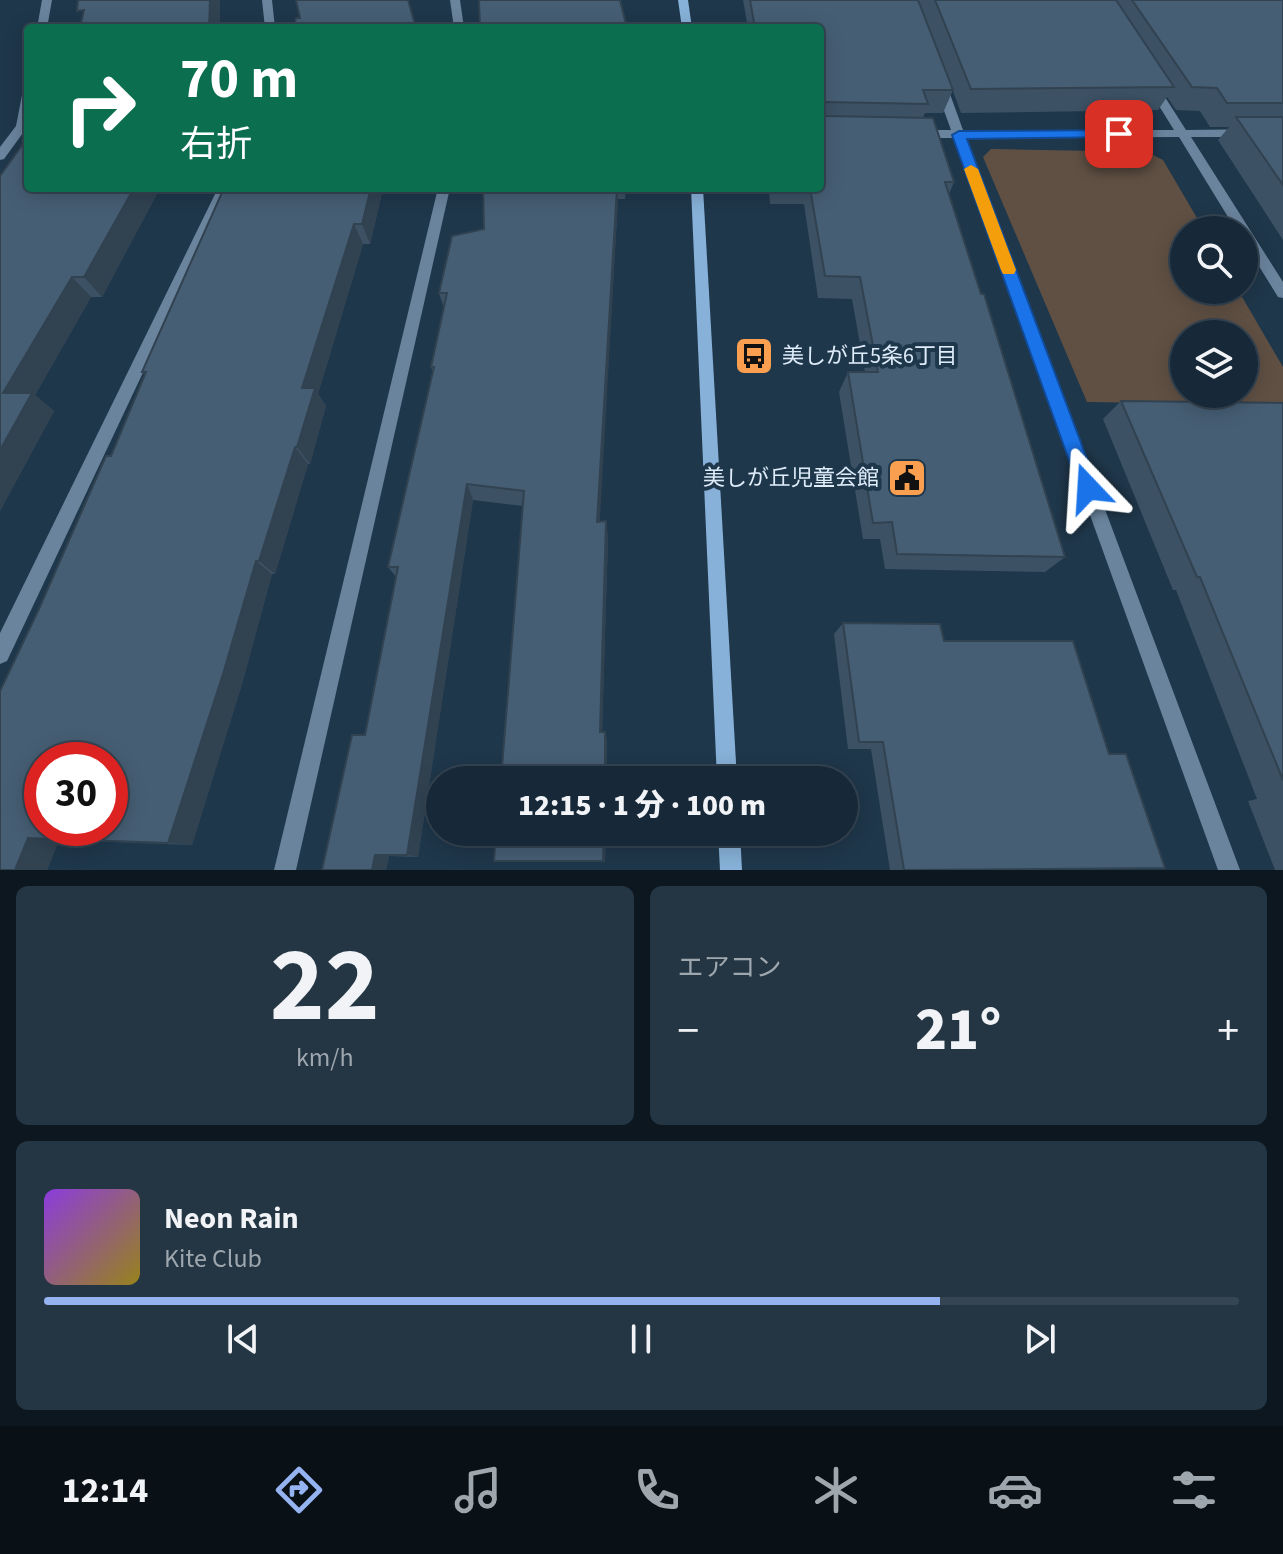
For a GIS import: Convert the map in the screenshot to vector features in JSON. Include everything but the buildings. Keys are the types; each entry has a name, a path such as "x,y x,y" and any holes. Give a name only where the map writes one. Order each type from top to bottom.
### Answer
{"street":[{"path":"43,24 47,0"},
{"path":"267,0 270,24"},
{"path":"455,0 458,24"},
{"path":"683,0 686,24"},
{"path":"934,66 1229,870"},
{"path":"1148,80 1235,216"},
{"path":"0,156 24,127"},
{"path":"897,133 1283,133"},
{"path":"0,654 222,192"},
{"path":"285,870 443,192"},
{"path":"697,192 726,766"},
{"path":"1258,253 1283,293"},
{"path":"730,846 731,870"}],"shaded area":[{"path":"991,149 1147,152 1163,160 1196,216 1170,216 1170,304 1246,304 1256,320 1170,320 1170,403 1087,402 983,157"},
{"path":"1258,324 1283,367 1283,405 1258,405"}],"slow traffic":[{"path":"971,169 1008,270"}],"place":[{"name":"美しが丘5条6丁目","path":"754,356"},
{"name":"美しが丘児童会館","path":"907,478"}],"route":[{"path":"1088,488 959,135 1119,134"}]}
